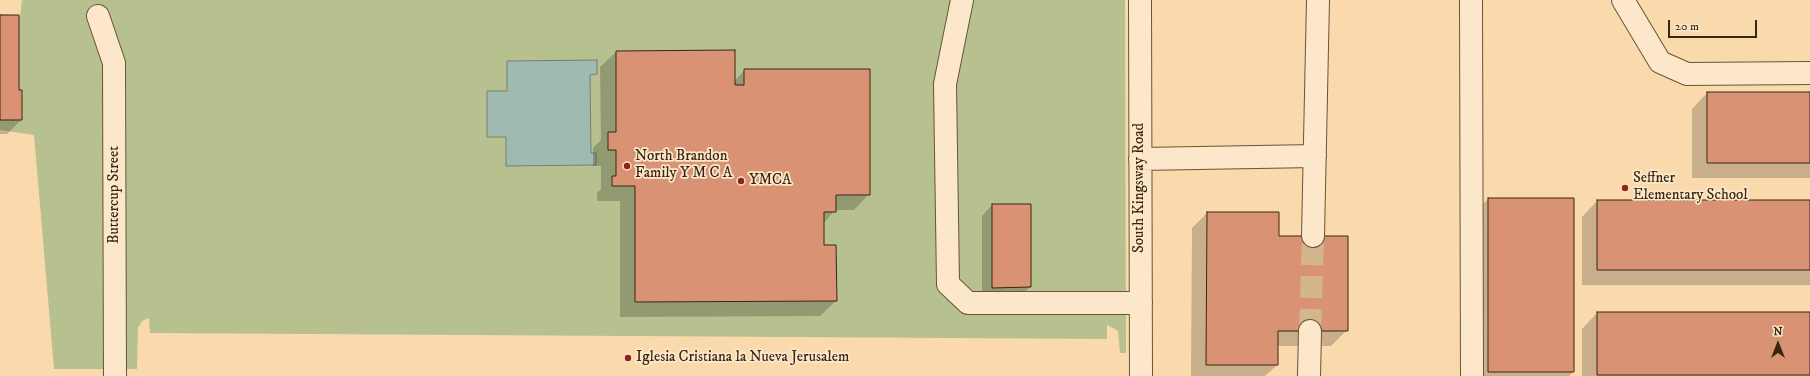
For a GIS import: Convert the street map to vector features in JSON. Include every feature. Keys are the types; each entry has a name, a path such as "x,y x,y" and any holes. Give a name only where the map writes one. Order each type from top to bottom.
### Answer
{"street":[{"path":"962,0 945,84 948,284 968,303 1141,303"},
{"name":"South Kingsway Road","path":"1140,0 1141,376"},
{"path":"1313,236 1318,0"},
{"path":"1471,0 1472,376"},
{"path":"1623,0 1660,62 1687,74 1810,73"},
{"name":"Buttercup Street","path":"98,16 114,63 115,376"},
{"path":"1140,159 1315,156"},
{"path":"1309,376 1310,331"}],"green space":[{"name":"North Brandon Family Y M C A","path":"22,0 1125,0 1126,353 1120,353 1118,331 1107,325 1107,339 150,333 149,318 142,321 138,328 137,369 54,369 34,135 0,130 0,14 20,16"}],"shaded area":[{"path":"597,60 597,74 590,75 591,153 596,153 596,165 506,166 506,137 487,137 487,91 507,91 507,61"}],"building":[{"path":"0,15 19,15 19,90 22,90 22,120 0,120"},
{"name":"YMCA","path":"735,50 735,85 744,85 744,69 870,69 870,195 836,195 836,212 824,212 824,245 836,245 837,301 635,302 635,186 612,186 612,176 616,176 616,150 608,150 608,132 616,132 616,51"},
{"path":"1707,92 1810,92 1810,163 1707,163"},
{"path":"1488,198 1574,198 1574,372 1488,372"},
{"path":"1597,200 1810,200 1810,270 1597,270"},
{"path":"992,204 1031,204 1031,287 992,288"},
{"path":"1207,212 1279,212 1279,236 1348,236 1348,331 1278,331 1278,365 1206,365"},
{"path":"1597,312 1810,312 1810,375 1597,375"}],"tunnel":[{"path":"1310,331 1313,236"}],"place":[{"name":"North Brandon Family Y M C A","path":"627,166"},
{"name":"YMCA","path":"741,181"},
{"name":"Seffner Elementary School","path":"1625,188"},
{"name":"Iglesia Cristiana la Nueva Jerusalem","path":"628,358"}]}
